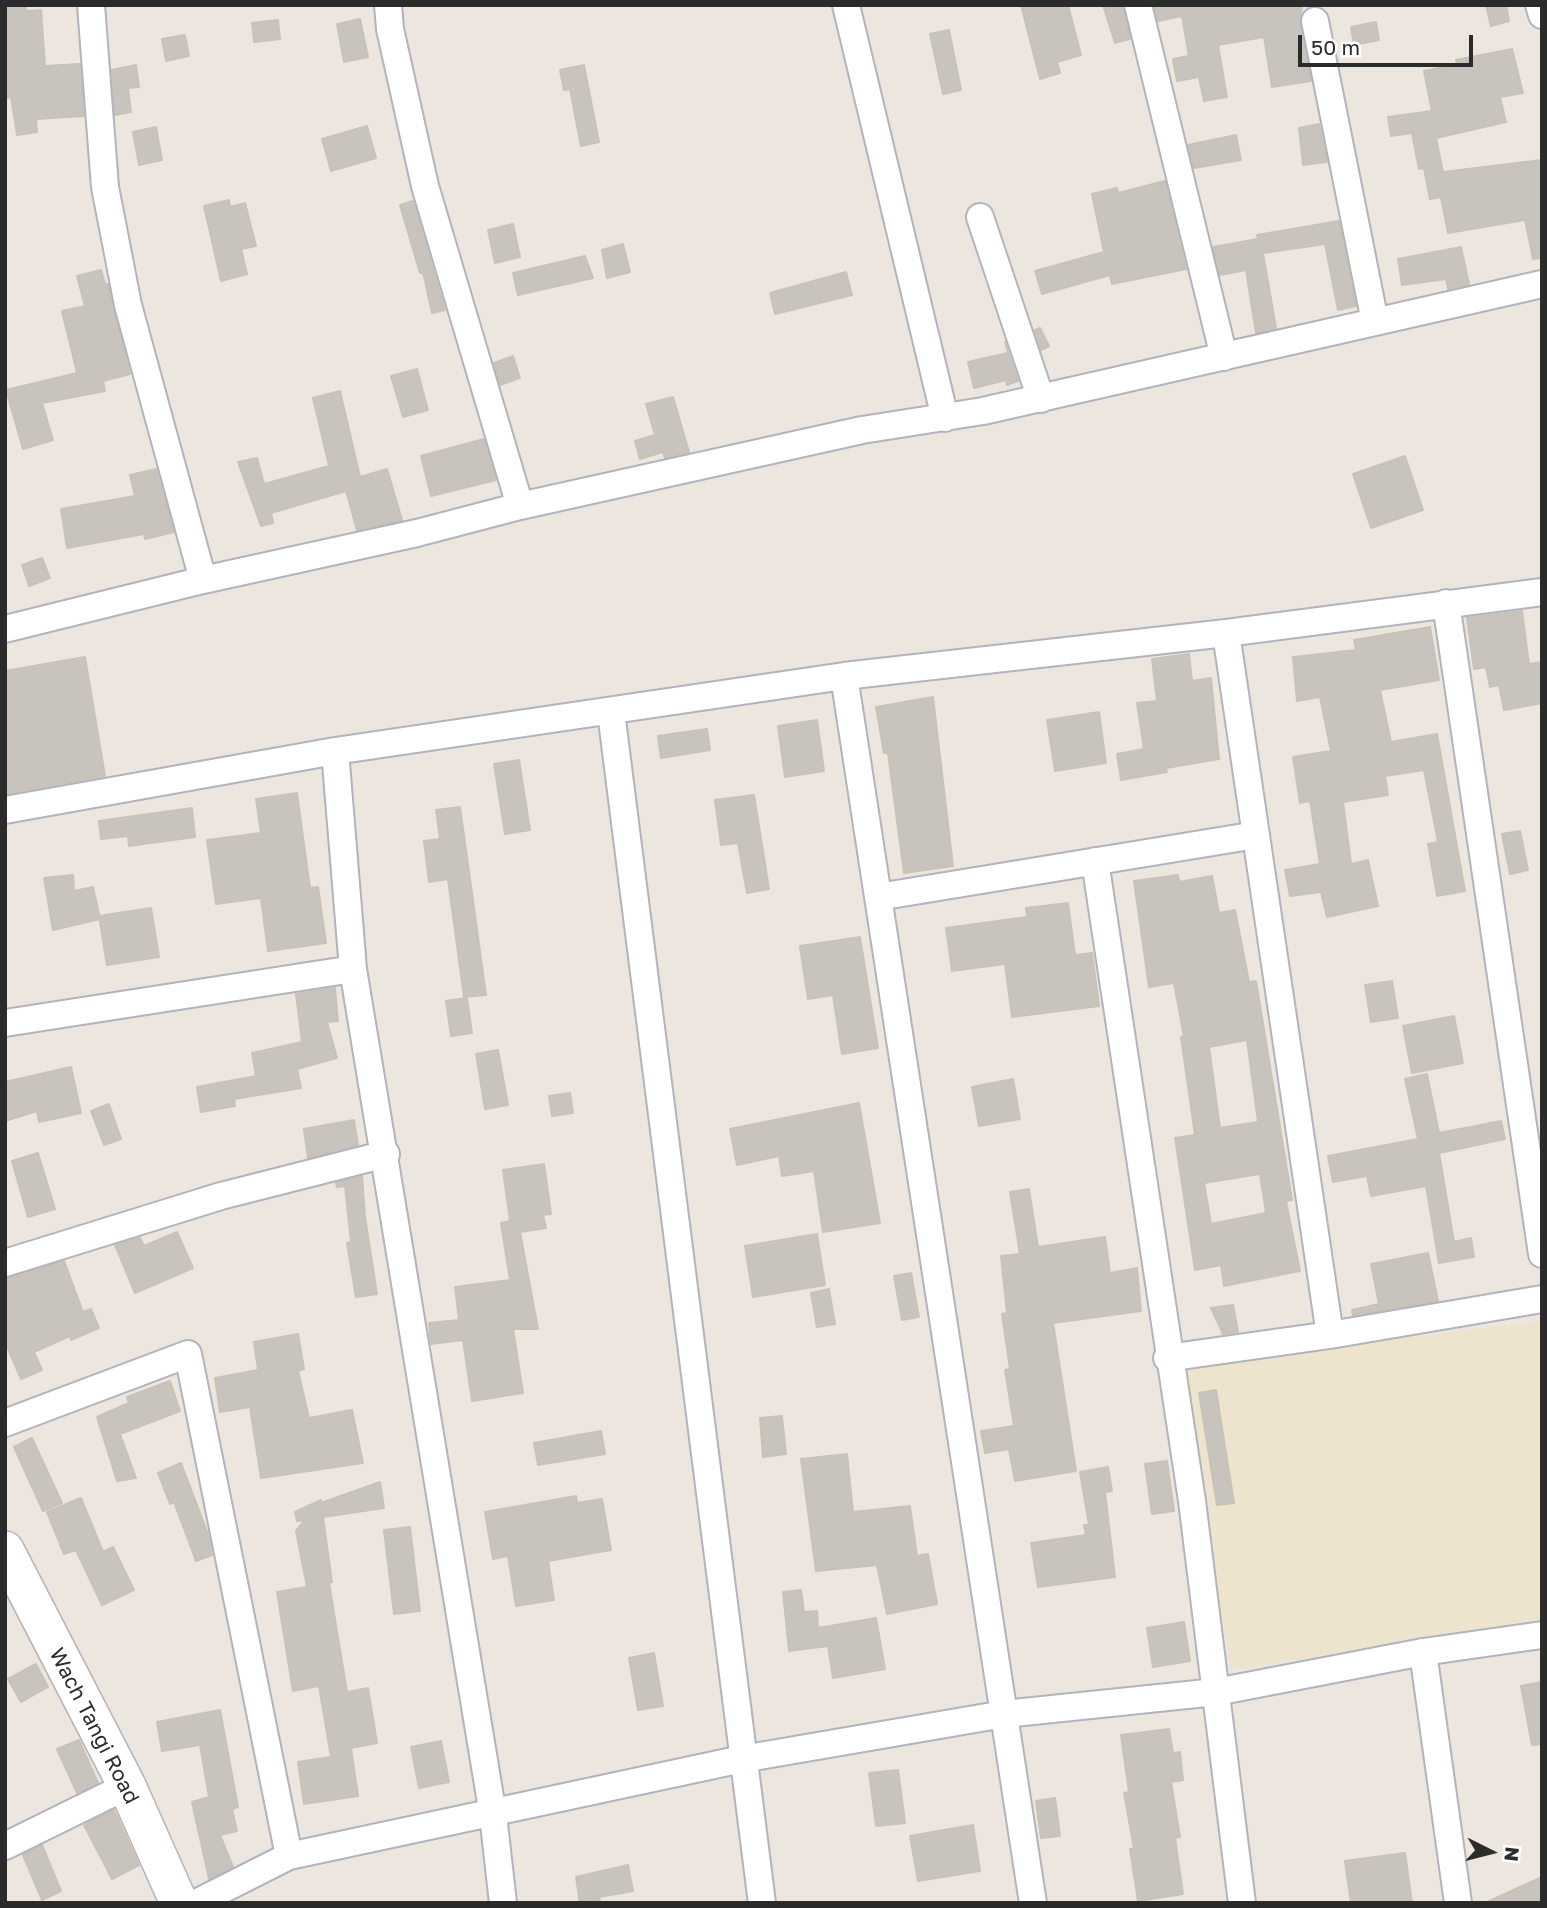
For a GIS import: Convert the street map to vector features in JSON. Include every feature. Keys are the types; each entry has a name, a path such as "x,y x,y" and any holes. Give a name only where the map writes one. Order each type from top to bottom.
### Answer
{"main road":[{"name":"Wach Tangi Road","path":"5,1550 127,1786 179,1903"}],"street":[{"path":"91,5 107,200 128,305 203,580"},
{"path":"388,5 390,29 425,186 520,506"},
{"path":"846,5 945,418"},
{"path":"1138,5 1224,358"},
{"path":"1539,5 1542,15"},
{"path":"1315,21 1375,322"},
{"path":"980,217 1041,399"},
{"path":"5,629 203,580 417,533 520,506 862,430 945,418 1041,399 1542,284"},
{"path":"5,810 335,751 844,676 1226,633 1542,592"},
{"path":"1446,603 1542,1254"},
{"path":"1226,633 1330,1335"},
{"path":"844,676 1033,1903"},
{"path":"611,712 762,1903"},
{"path":"335,751 353,969 386,1154 493,1815 503,1903"},
{"path":"878,897 1256,835"},
{"path":"1095,861 1167,1358 1192,1501 1242,1903"},
{"path":"5,1023 353,969"},
{"path":"5,1263 221,1196 386,1154"},
{"path":"1167,1358 1330,1335 1542,1299"},
{"path":"5,1423 188,1354 289,1856"},
{"path":"196,1903 289,1856 493,1815 742,1759 1004,1714 1216,1692 1423,1652 1542,1635"},
{"path":"1423,1652 1458,1903"},
{"path":"5,1846 127,1786"}],"shaded area":[{"path":"1542,1321 1542,1619 1231,1670 1181,1364"}],"building":[{"path":"5,5 26,5 26,11 41,10 45,66 80,64 84,116 36,119 37,132 17,135 11,97 5,98"},
{"path":"1021,5 1068,5 1081,55 1057,62 1060,73 1040,79"},
{"path":"1103,5 1123,5 1130,39 1115,43"},
{"path":"1154,5 1302,5 1300,24 1311,81 1272,87 1264,37 1218,45 1227,97 1204,101 1199,77 1177,81 1173,59 1189,56 1182,16 1158,21"},
{"path":"1486,5 1506,5 1509,21 1491,26"},
{"path":"360,19 368,57 344,62 337,24"},
{"path":"278,20 280,39 254,42 252,23"},
{"path":"1376,22 1379,40 1354,45 1351,27"},
{"path":"949,30 961,90 943,94 930,34"},
{"path":"185,35 189,56 166,61 162,39"},
{"path":"1512,49 1523,93 1500,97 1506,122 1436,138 1443,172 1542,160 1542,258 1533,259 1525,220 1448,233 1441,197 1430,199 1424,168 1419,169 1412,133 1391,136 1388,117 1432,111 1424,71 1457,64 1456,60"},
{"path":"136,65 139,87 128,88 131,112 115,115 112,70"},
{"path":"584,65 599,142 581,146 570,89 564,90 560,70"},
{"path":"1319,124 1327,162 1303,165 1299,128"},
{"path":"367,126 376,158 331,171 322,139"},
{"path":"156,127 162,160 139,165 133,132"},
{"path":"1236,135 1241,160 1194,168 1188,145"},
{"path":"1165,181 1186,269 1112,284 1110,275 1042,294 1035,271 1104,252 1092,194 1117,188 1118,193"},
{"path":"229,200 230,207 245,203 256,246 241,249 247,274 221,281 204,206"},
{"path":"413,201 445,310 432,313 423,272 420,273 400,205"},
{"path":"1339,221 1356,306 1338,310 1325,244 1263,253 1276,328 1256,333 1246,270 1220,275 1213,247 1258,239 1257,235"},
{"path":"513,224 520,257 495,263 488,230"},
{"path":"623,244 630,272 607,278 602,250"},
{"path":"1461,247 1469,284 1448,289 1446,279 1402,285 1398,259"},
{"path":"585,256 593,278 518,295 513,273"},
{"path":"101,270 105,284 108,284 130,374 103,381 105,391 42,403 53,440 23,449 6,390 77,373 62,311 85,306 77,276"},
{"path":"846,272 852,295 775,314 770,293"},
{"path":"1040,328 1049,346 1041,350 1035,330"},
{"path":"1005,342 1018,381 1007,385 1006,380 974,388 968,362 1008,353"},
{"path":"513,356 520,378 500,385 494,363"},
{"path":"417,369 428,410 403,417 391,376"},
{"path":"340,391 360,477 387,469 402,520 357,530 346,491 271,513 273,523 261,526 238,462 257,458 264,484 329,466 313,398"},
{"path":"673,397 689,452 665,458 663,452 640,459 635,441 655,435 646,404"},
{"path":"484,439 496,480 431,496 421,456"},
{"path":"1405,456 1423,510 1371,528 1353,474"},
{"path":"156,469 174,532 145,539 144,534 67,548 61,509 135,496 130,475"},
{"path":"42,558 50,578 29,586 22,565"},
{"path":"1522,611 1529,664 1542,662 1542,703 1504,710 1499,685 1490,687 1486,667 1474,669 1467,618"},
{"path":"1430,627 1439,680 1380,690 1391,742 1437,734 1465,891 1437,896 1428,844 1438,842 1424,770 1385,776 1388,795 1343,802 1351,864 1368,860 1378,906 1327,917 1321,892 1290,896 1285,870 1320,864 1310,801 1300,803 1293,757 1331,751 1320,697 1297,701 1293,657 1356,650 1354,640"},
{"path":"1189,654 1192,681 1211,678 1219,759 1166,768 1167,772 1121,780 1117,754 1144,749 1137,703 1157,701 1152,659"},
{"path":"85,657 105,776 5,794 5,671"},
{"path":"933,697 953,866 904,873 888,753 884,753 876,707"},
{"path":"1099,712 1106,763 1055,771 1047,720"},
{"path":"817,720 824,771 785,777 778,726"},
{"path":"707,729 710,750 661,758 658,736"},
{"path":"519,760 530,830 505,834 494,764"},
{"path":"297,793 310,888 318,887 326,943 268,951 261,898 216,904 207,840 261,833 256,799"},
{"path":"754,795 769,889 747,893 738,843 721,845 715,800"},
{"path":"460,807 486,995 464,997 448,879 429,882 424,841 440,839 436,810"},
{"path":"192,808 195,837 129,846 128,836 101,839 99,821"},
{"path":"1520,831 1528,870 1510,874 1502,834"},
{"path":"73,875 74,891 93,887 100,919 53,930 44,878"},
{"path":"1178,875 1179,882 1212,876 1219,913 1235,910 1249,982 1256,981 1292,1200 1286,1201 1300,1271 1224,1286 1221,1265 1195,1270 1175,1138 1195,1135 1181,1037 1184,1037 1174,983 1149,987 1134,881","holes":["1247,1040 1258,1122 1220,1128 1209,1047","1260,1174 1266,1213 1211,1224 1204,1183"]},
{"path":"1068,903 1075,955 1092,953 1099,1006 1012,1017 1005,964 952,971 946,928 1027,917 1026,908"},
{"path":"151,908 159,957 107,965 99,916"},
{"path":"860,937 878,1048 842,1054 833,995 808,999 800,946"},
{"path":"1392,981 1398,1018 1371,1022 1365,985"},
{"path":"335,988 338,1021 327,1022 337,1058 297,1069 301,1088 234,1099 235,1106 201,1112 197,1087 256,1076 252,1053 302,1042 296,994"},
{"path":"467,998 472,1033 451,1036 446,1001"},
{"path":"1454,1016 1463,1063 1412,1073 1403,1026"},
{"path":"498,1050 508,1105 485,1109 476,1054"},
{"path":"71,1067 81,1113 39,1122 37,1111 5,1121 5,1082"},
{"path":"1427,1074 1439,1133 1501,1121 1505,1139 1439,1153 1454,1242 1471,1238 1474,1257 1439,1263 1426,1186 1371,1196 1367,1176 1333,1182 1328,1156 1418,1139 1405,1079"},
{"path":"1013,1079 1020,1119 979,1126 972,1087"},
{"path":"570,1093 573,1113 552,1116 549,1096"},
{"path":"859,1103 880,1223 823,1232 814,1171 782,1176 779,1156 737,1165 730,1129"},
{"path":"109,1104 121,1139 104,1145 91,1111"},
{"path":"354,1120 358,1145 308,1158 304,1129"},
{"path":"38,1153 55,1209 28,1217 12,1161"},
{"path":"544,1164 551,1214 543,1215 546,1228 520,1232 538,1329 513,1329 523,1393 472,1401 463,1340 431,1344 429,1323 459,1320 455,1287 510,1280 501,1223 510,1221 503,1170"},
{"path":"362,1176 365,1217 377,1294 356,1297 347,1243 351,1242 345,1186 337,1187 336,1183"},
{"path":"1029,1189 1038,1247 1105,1237 1110,1273 1137,1268 1141,1311 1053,1323 1076,1471 1015,1481 1009,1449 985,1453 981,1431 1014,1426 1005,1370 1010,1369 1002,1314 1007,1313 1001,1256 1020,1254 1010,1192"},
{"path":"177,1232 193,1268 135,1293 115,1245 140,1238 144,1246"},
{"path":"817,1234 825,1285 753,1297 745,1246"},
{"path":"1428,1253 1438,1301 1353,1315 1352,1310 1379,1304 1371,1264"},
{"path":"64,1261 83,1312 91,1309 99,1328 71,1340 70,1336 34,1352 42,1370 21,1379 5,1342 5,1278"},
{"path":"911,1273 919,1317 902,1320 894,1276"},
{"path":"829,1289 835,1324 817,1327 811,1293"},
{"path":"1233,1305 1238,1332 1223,1334 1211,1308"},
{"path":"298,1334 304,1369 298,1371 309,1418 352,1410 363,1463 261,1478 250,1407 220,1412 215,1378 258,1370 254,1342"},
{"path":"170,1381 180,1411 120,1434 136,1478 117,1481 97,1417 129,1403 127,1397"},
{"path":"1216,1390 1234,1503 1217,1505 1199,1393"},
{"path":"782,1416 786,1454 763,1457 760,1418"},
{"path":"601,1431 605,1454 538,1465 534,1443"},
{"path":"32,1438 62,1503 43,1511 14,1447"},
{"path":"847,1454 853,1512 910,1506 917,1556 928,1554 937,1604 887,1614 877,1565 816,1571 801,1459"},
{"path":"1167,1461 1174,1511 1152,1514 1145,1464"},
{"path":"181,1463 208,1534 212,1555 196,1561 174,1502 170,1504 158,1473"},
{"path":"1108,1467 1112,1491 1105,1492 1115,1577 1038,1587 1031,1543 1086,1535 1084,1525 1089,1525 1080,1472"},
{"path":"380,1482 384,1508 323,1517 332,1582 329,1583 347,1692 368,1688 377,1743 351,1748 358,1796 304,1804 298,1762 331,1757 319,1686 293,1691 277,1592 307,1587 296,1531 305,1520 297,1521 295,1512 321,1500 321,1503"},
{"path":"576,1496 577,1503 602,1499 611,1550 548,1561 554,1600 516,1606 508,1556 493,1559 485,1512"},
{"path":"81,1498 103,1552 113,1547 134,1590 102,1605 76,1550 64,1554 47,1512"},
{"path":"410,1527 420,1611 394,1614 384,1530"},
{"path":"801,1590 804,1612 817,1611 818,1628 876,1618 885,1669 833,1678 828,1646 789,1651 783,1592"},
{"path":"1184,1622 1190,1661 1153,1667 1147,1628"},
{"path":"654,1653 663,1706 638,1710 629,1658"},
{"path":"36,1664 48,1687 21,1702 8,1679"},
{"path":"1542,1682 1542,1744 1532,1745 1521,1686"},
{"path":"220,1710 238,1807 232,1809 237,1831 220,1835 233,1867 209,1879 192,1802 209,1797 200,1745 162,1751 157,1722"},
{"path":"1169,1729 1173,1753 1180,1752 1183,1780 1171,1782 1180,1837 1175,1838 1183,1894 1138,1901 1130,1849 1134,1849 1124,1793 1129,1792 1121,1735"},
{"path":"79,1740 98,1783 77,1793 57,1749"},
{"path":"441,1741 449,1782 419,1788 411,1747"},
{"path":"898,1770 905,1823 876,1826 869,1773"},
{"path":"1055,1798 1060,1836 1041,1838 1036,1801"},
{"path":"114,1810 139,1865 112,1879 84,1825"},
{"path":"973,1825 980,1871 918,1881 910,1836"},
{"path":"42,1845 61,1891 42,1900 23,1855"},
{"path":"1405,1853 1412,1903 1351,1903 1345,1861"},
{"path":"628,1865 633,1891 599,1897 600,1903 580,1903 576,1877"},
{"path":"1542,1877 1542,1903 1485,1903"}]}
